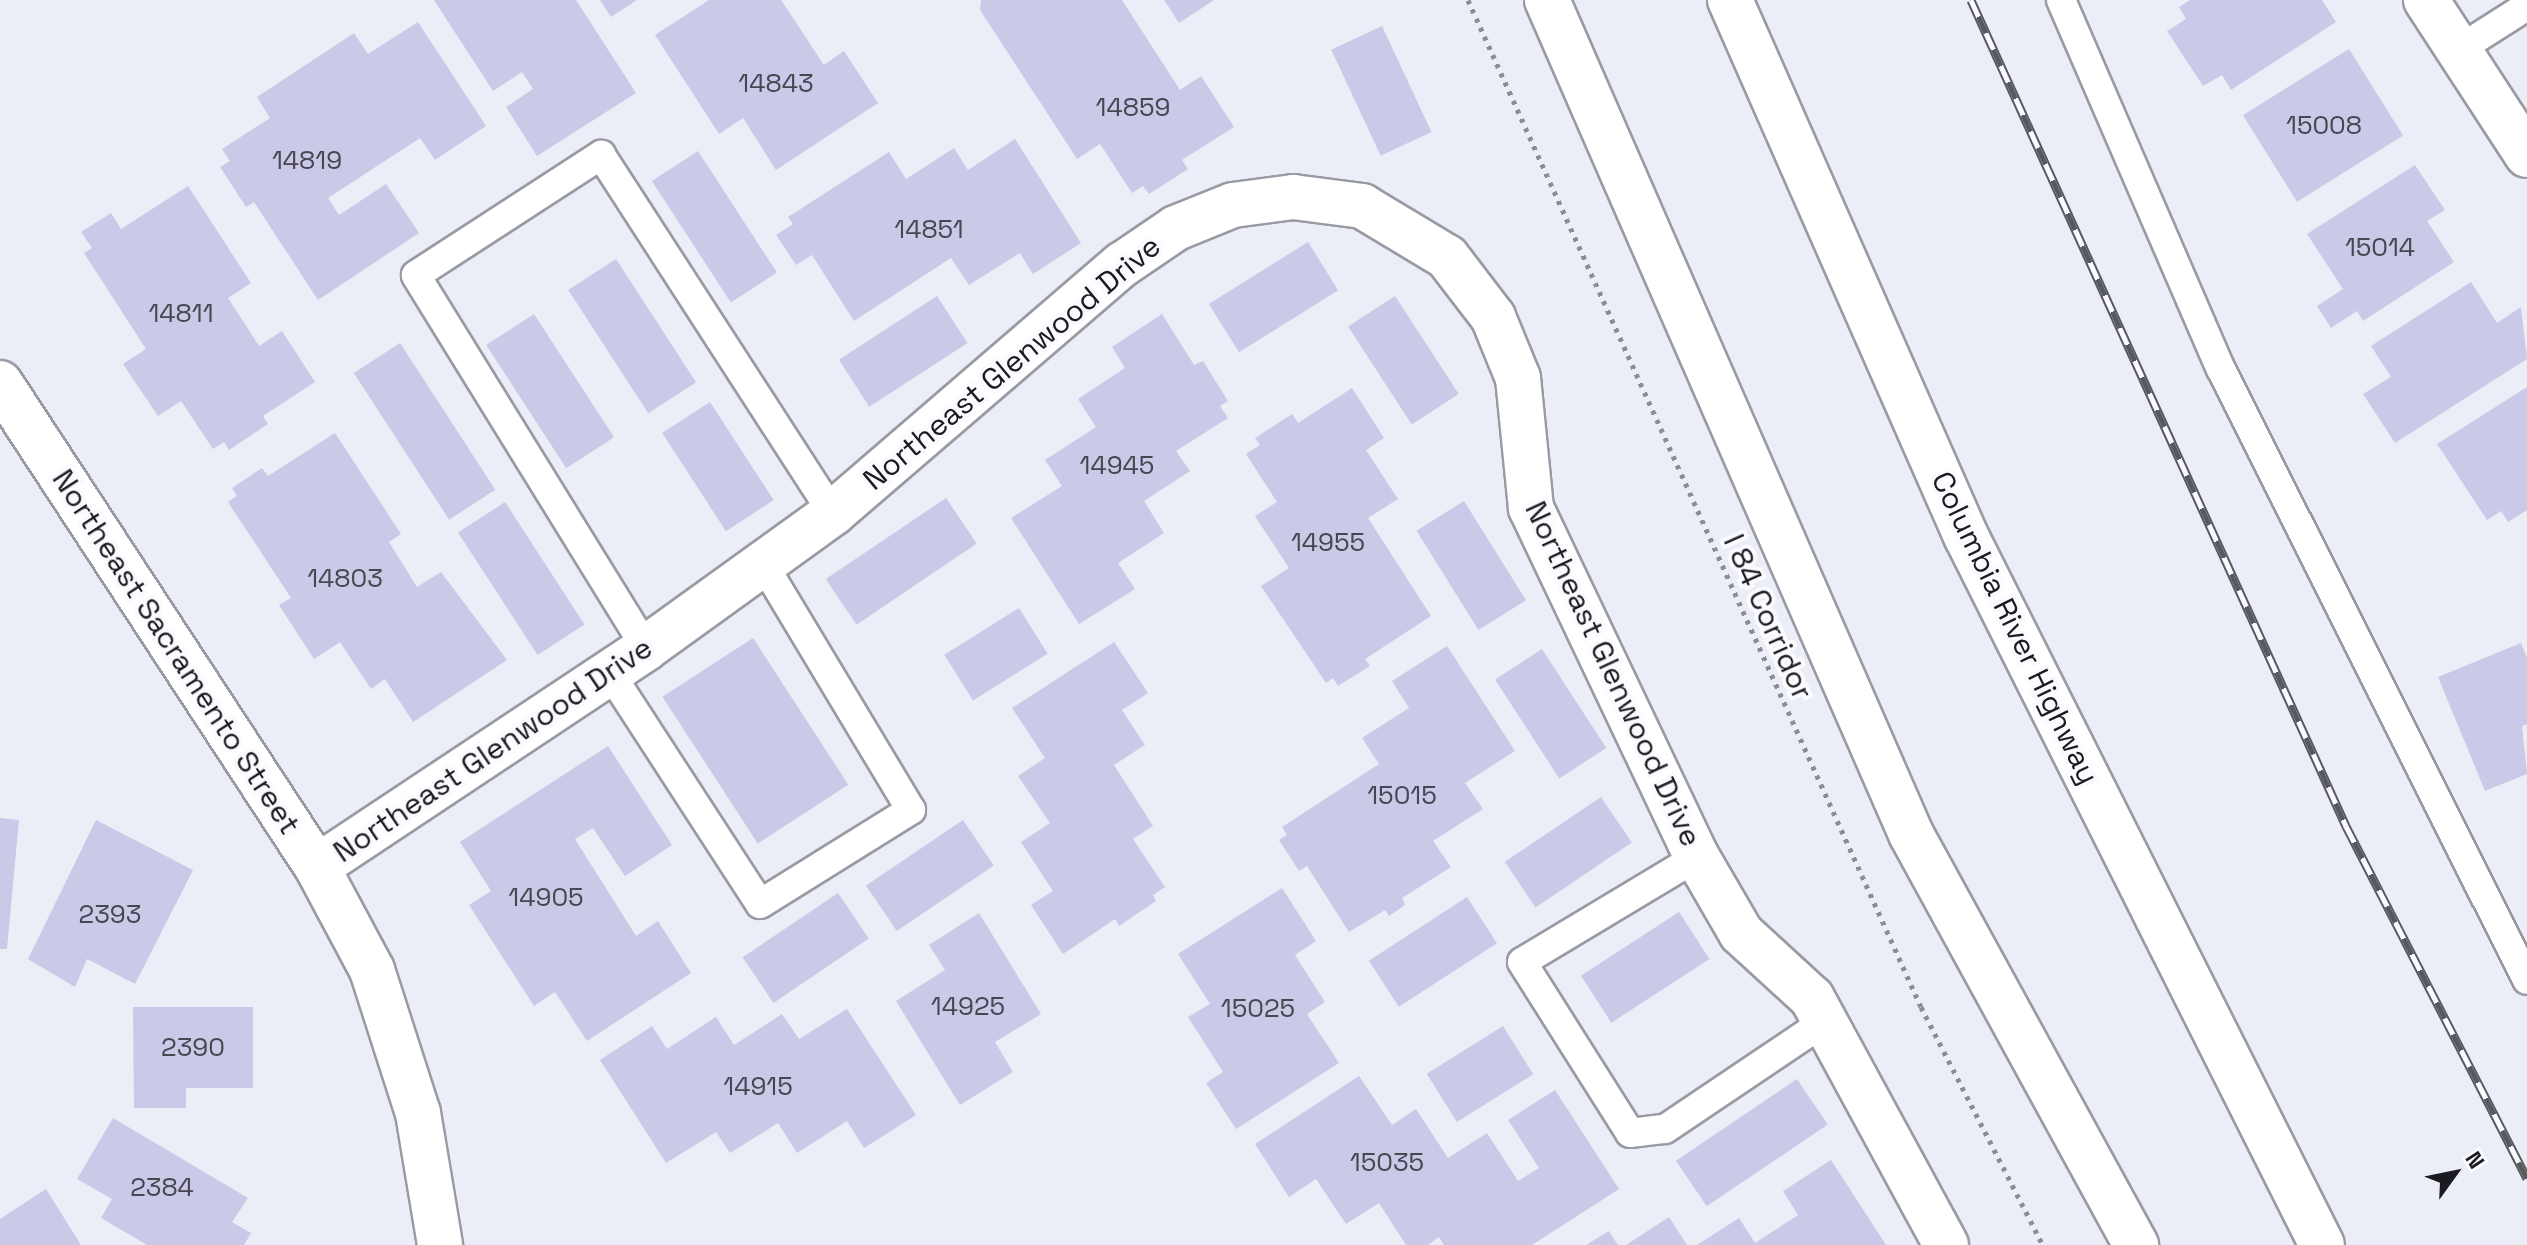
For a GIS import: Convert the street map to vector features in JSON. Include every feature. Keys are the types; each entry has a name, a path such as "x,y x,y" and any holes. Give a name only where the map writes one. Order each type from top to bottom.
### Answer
{"main road":[{"path":"1547,0 1911,834 2136,1245"},
{"name":"Columbia River Highway","path":"1730,0 1966,536 2322,1245"},
{"path":"2426,0 2527,155"},
{"name":"Northeast Glenwood Drive","path":"317,867 610,673 833,513 1123,264 1176,228 1233,205 1293,197 1362,206 1447,257 1493,317 1518,378 1531,508 1697,857 1741,933 1812,998 1946,1245"},
{"name":"Northeast Sacramento Street","path":"0,383 317,867 372,970 402,1054 440,1245"}],"lane":[{"path":"2061,0 2221,369 2527,980"},
{"path":"2458,50 2527,6"},
{"path":"646,648 416,275 601,155 833,513"},
{"path":"610,673 760,904 911,810 763,564"},
{"path":"1697,857 1522,962 1630,1133 1665,1129 1826,1021"}],"path":[{"name":"I 84 Corridor","path":"1468,0 1921,1007 2043,1245"}],"building":[{"path":"434,0 576,0 636,93 537,156 506,107 533,89 522,72 493,91"},
{"path":"600,0 637,0 611,17"},
{"path":"709,0 781,0 824,65 844,51 878,103 776,170 743,118 719,134 655,35"},
{"path":"981,0 1122,0 1180,90 1201,76 1234,127 1182,160 1188,169 1149,194 1143,186 1132,193 1100,144 1077,159 980,10"},
{"path":"1164,0 1214,0 1179,23"},
{"path":"2190,0 2322,0 2336,22 2231,90 2222,75 2203,86 2167,31 2186,19 2179,7"},
{"path":"418,22 486,126 435,160 420,138 328,198 339,215 386,184 419,233 318,300 254,202 246,207 220,167 230,161 222,149 270,118 257,97 354,33 368,54"},
{"path":"1382,26 1431,132 1381,156 1331,50"},
{"path":"2349,49 2403,136 2297,202 2243,115"},
{"path":"1015,139 1081,243 1033,274 1020,253 969,285 951,258 854,321 812,255 796,265 776,235 793,224 788,217 889,152 906,179 954,148 968,170"},
{"path":"698,151 777,273 731,303 652,181"},
{"path":"2415,165 2445,210 2427,221 2454,262 2363,321 2357,311 2331,328 2317,306 2343,289 2307,234"},
{"path":"188,186 251,283 228,298 259,346 282,331 315,382 263,416 268,424 229,450 224,442 213,449 181,401 158,416 123,364 146,349 84,253 92,248 81,232 111,213 121,229"},
{"path":"1308,242 1338,290 1239,352 1209,304"},
{"path":"616,259 696,382 648,413 568,290"},
{"path":"2471,282 2497,323 2521,307 2527,359 2395,443 2363,394 2391,377 2371,346"},
{"path":"937,296 967,343 869,407 839,360"},
{"path":"1395,296 1459,394 1412,425 1348,326"},
{"path":"534,314 614,437 566,468 486,345"},
{"path":"1162,314 1194,365 1203,361 1228,401 1220,406 1228,418 1176,451 1190,471 1144,501 1164,533 1118,563 1135,589 1079,624 1011,518 1062,486 1045,460 1096,427 1078,399 1125,368 1112,347"},
{"path":"400,343 495,490 449,520 354,373"},
{"path":"2527,387 2527,510 2508,522 2501,511 2487,520 2437,444"},
{"path":"1352,388 1384,438 1366,450 1398,499 1368,518 1431,616 1365,659 1370,666 1338,686 1333,678 1326,683 1261,586 1289,568 1255,516 1277,502 1246,454 1260,445 1255,438 1292,414 1298,423"},
{"path":"710,402 774,500 726,531 662,433"},
{"path":"335,433 401,534 389,542 417,587 441,572 507,660 413,722 385,679 371,689 340,642 314,659 279,605 291,598 228,502 237,496 232,488 262,468 268,476"},
{"path":"946,498 977,544 857,625 826,579"},
{"path":"1464,501 1526,600 1479,630 1417,531"},
{"path":"505,502 585,624 538,655 458,532"},
{"path":"1019,608 1048,654 973,700 944,655"},
{"path":"753,638 848,785 758,844 662,697"},
{"path":"1114,642 1148,693 1122,710 1145,745 1114,765 1153,826 1133,839 1165,887 1153,895 1156,901 1119,926 1115,919 1063,954 1031,905 1053,891 1021,842 1050,823 1018,776 1045,758 1012,708"},
{"path":"2521,643 2527,658 2527,724 2522,726 2527,774 2485,791 2438,677"},
{"path":"1447,646 1515,751 1465,783 1483,809 1433,841 1451,867 1402,898 1405,905 1389,916 1385,910 1349,932 1307,866 1299,871 1279,840 1287,835 1282,827 1379,764 1362,738 1409,708 1392,681"},
{"path":"1542,649 1606,748 1559,778 1495,679"},
{"path":"608,746 672,845 625,876 593,828 575,839 636,936 658,921 691,973 587,1041 555,992 534,1006 469,905 491,891 460,842"},
{"path":"1601,797 1632,843 1536,907 1505,862"},
{"path":"0,818 19,820 7,949 0,949"},
{"path":"96,820 193,870 135,984 87,959 75,987 28,959"},
{"path":"963,820 994,866 897,931 866,885"},
{"path":"1282,888 1316,941 1295,955 1325,1002 1307,1014 1339,1063 1236,1129 1206,1083 1223,1072 1188,1017 1210,1004 1178,954"},
{"path":"838,893 869,939 773,1003 743,957"},
{"path":"1467,897 1497,943 1399,1007 1369,961"},
{"path":"1679,912 1709,959 1611,1023 1581,976"},
{"path":"979,913 1041,1014 995,1042 1013,1072 960,1105 896,1001 945,970 929,945"},
{"path":"133,1007 253,1007 253,1088 186,1088 186,1108 134,1108"},
{"path":"847,1009 916,1115 864,1148 847,1121 797,1153 778,1123 730,1153 716,1132 666,1163 600,1060 652,1026 667,1049 716,1017 734,1045 782,1014 799,1039"},
{"path":"1503,1026 1533,1074 1457,1122 1427,1074"},
{"path":"1359,1076 1392,1125 1416,1109 1448,1158 1487,1133 1518,1181 1539,1168 1508,1120 1555,1090 1619,1189 1532,1245 1444,1245 1439,1237 1428,1245 1406,1245 1379,1203 1346,1224 1316,1179 1289,1197 1255,1144"},
{"path":"1797,1079 1828,1125 1707,1206 1676,1161"},
{"path":"113,1118 248,1198 232,1222 251,1233 244,1245 147,1245 101,1218 112,1199 77,1179"},
{"path":"1831,1160 1886,1245 1697,1245 1739,1218 1755,1243 1798,1215 1783,1191"},
{"path":"46,1189 81,1245 0,1245 0,1219"},
{"path":"1669,1217 1687,1245 1626,1245"},
{"path":"1609,1231 1618,1245 1586,1245"}],"railway":[{"path":"1971,0 2346,826 2527,1178"}]}
